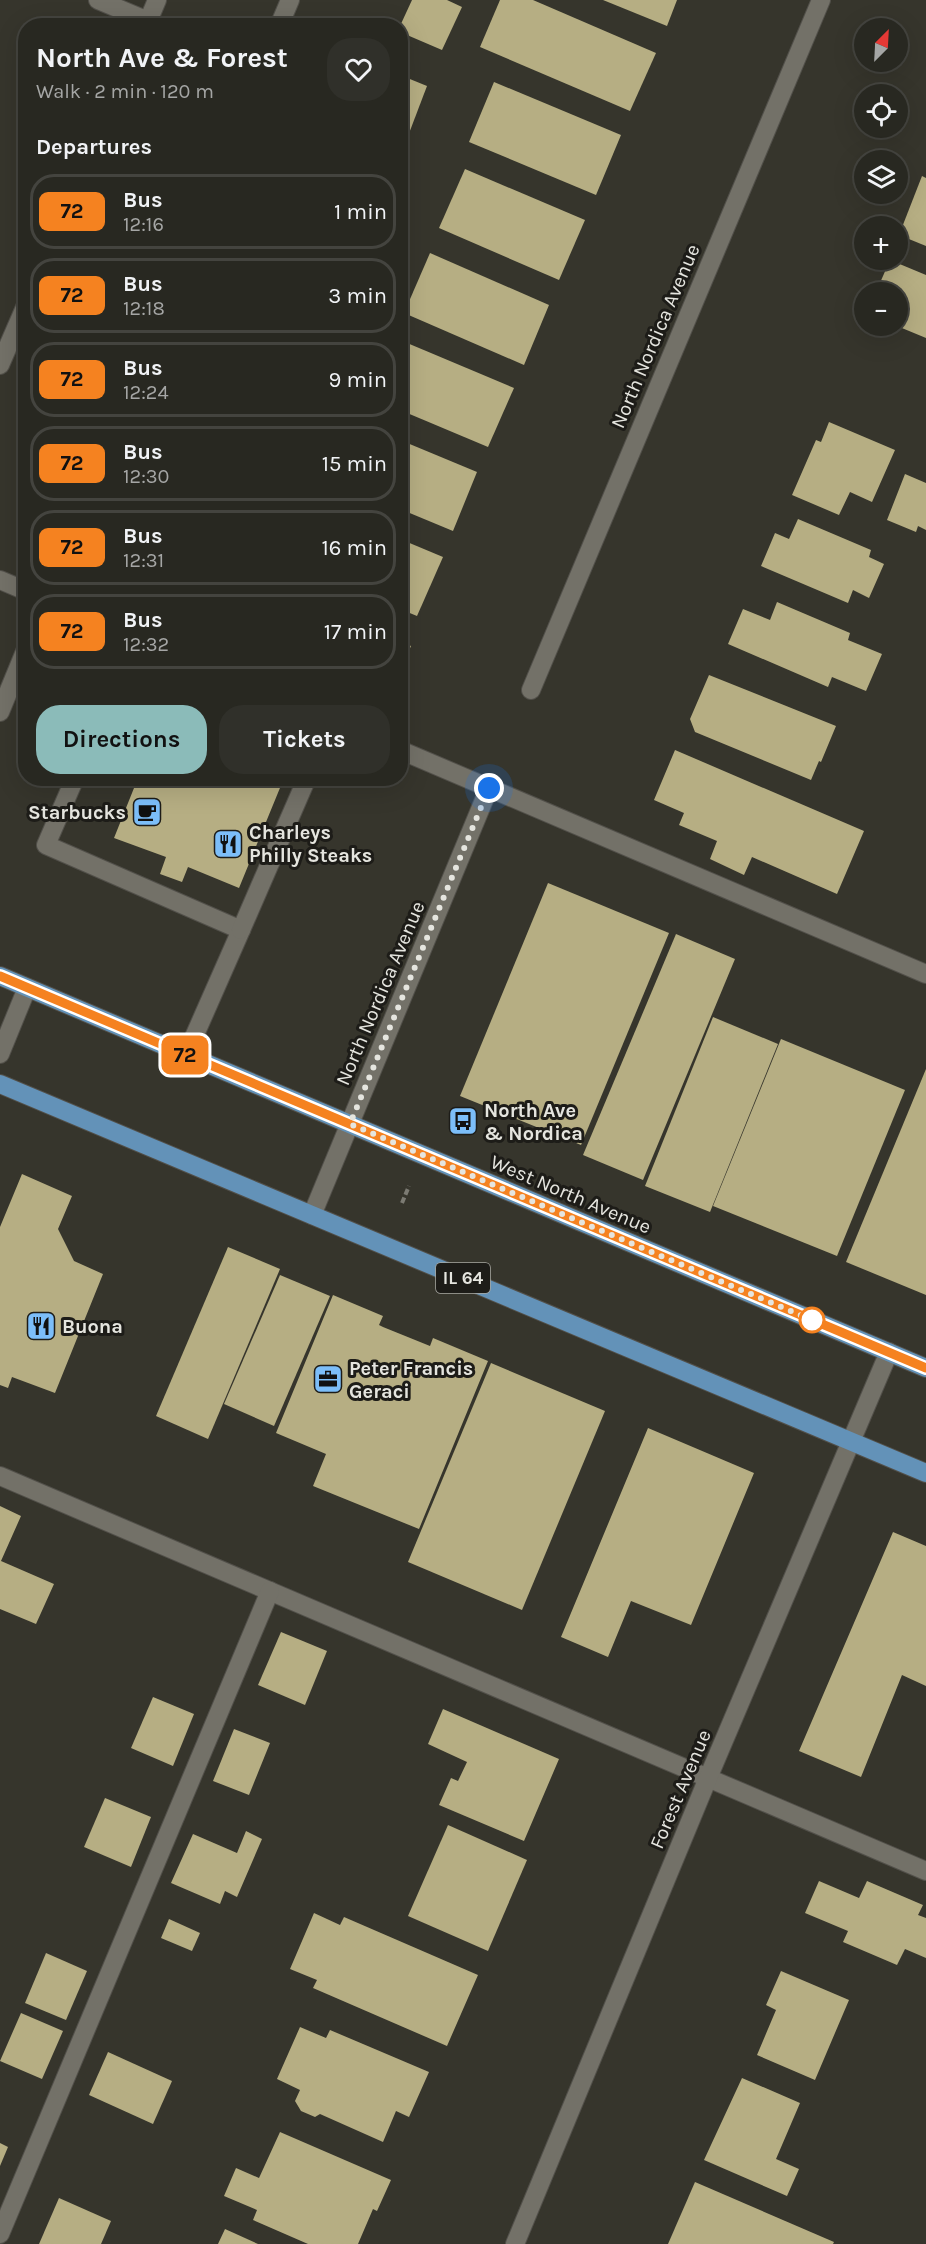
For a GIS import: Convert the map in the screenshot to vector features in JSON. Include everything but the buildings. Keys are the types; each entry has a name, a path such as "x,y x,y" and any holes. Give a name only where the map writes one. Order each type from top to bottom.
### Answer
{"main road":[{"name":"West North Avenue","path":"0,976 926,1368"},
{"name":"IL 64","path":"0,1084 926,1473"}],"street":[{"path":"99,0 137,18"},
{"path":"149,18 157,0"},
{"path":"282,18 290,0"},
{"name":"North Nordica Avenue","path":"531,690 821,0"},
{"path":"0,364 18,323"},
{"path":"0,580 18,588"},
{"path":"0,712 18,668"},
{"path":"408,753 926,974"},
{"path":"72,786 46,845 241,930"},
{"path":"186,1055 304,786"},
{"name":"North Nordica Avenue","path":"312,1215 489,788"},
{"path":"0,1054 27,988"},
{"name":"Forest Avenue","path":"515,2244 708,1778 889,1352"},
{"path":"0,1476 926,1871"},
{"path":"0,2234 270,1591"}],"path":[{"path":"402,1203 409,1185"}],"bus line":[{"name":"72","path":"0,976 926,1368"}],"place":[{"name":"Starbucks","path":"147,812"},
{"name":"Charleys Philly Steaks","path":"228,844"},
{"name":"North Ave & Nordica","path":"463,1121"},
{"name":"Buona","path":"41,1326"},
{"name":"Peter Francis Geraci","path":"328,1379"}],"route":[{"path":"489,788 350,1124 812,1320"}]}
